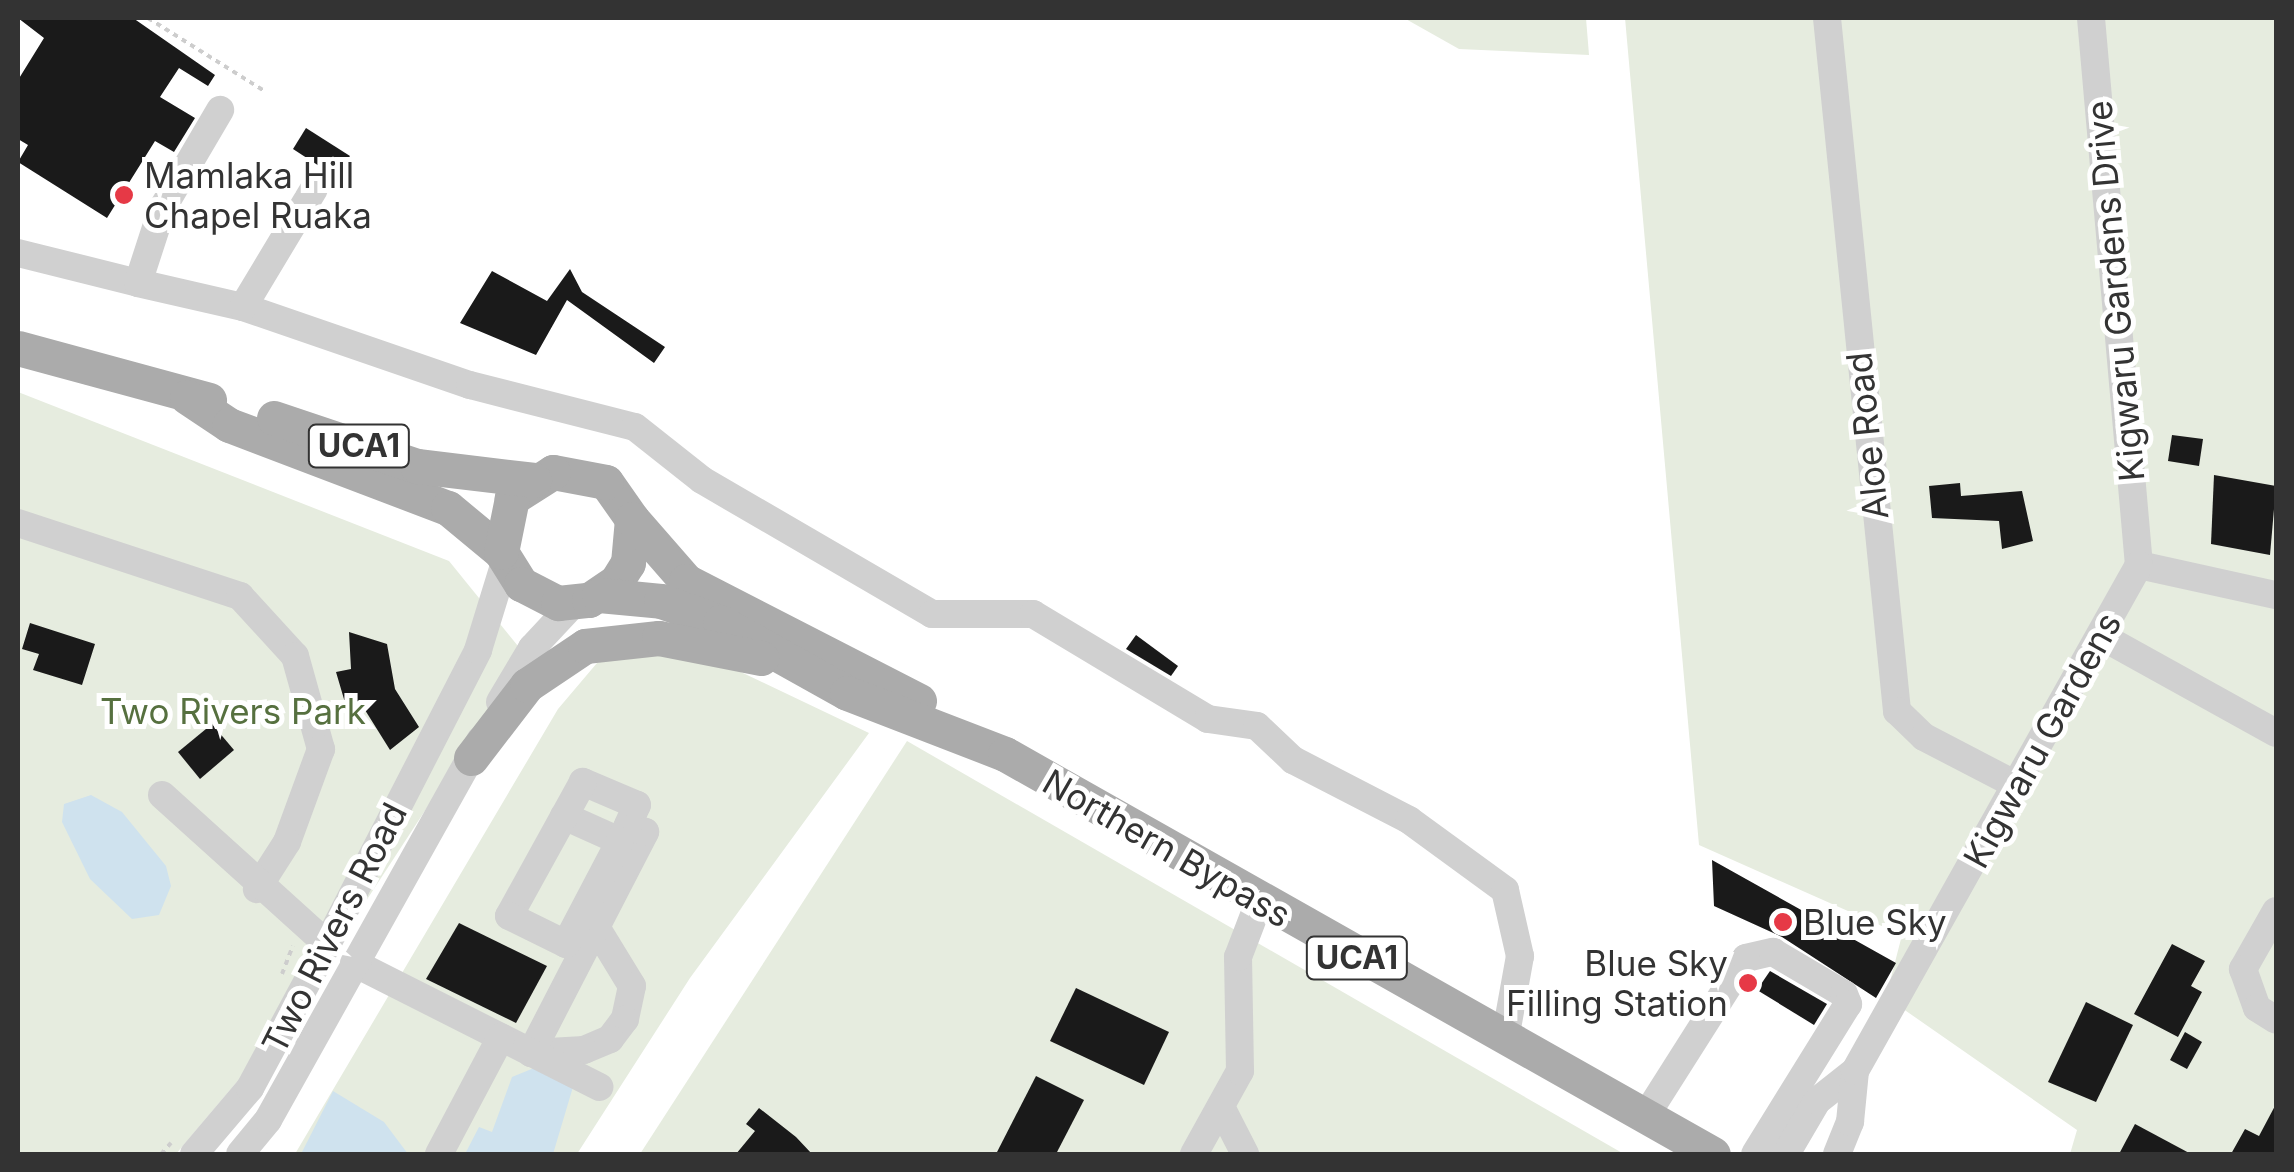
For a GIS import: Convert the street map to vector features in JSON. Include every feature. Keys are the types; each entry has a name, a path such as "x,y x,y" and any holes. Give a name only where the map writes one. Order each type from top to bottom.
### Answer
{"main road":[{"name":"Northern Bypass","path":"18,348 187,398 233,405 417,466 534,480 584,472 622,497 632,519"},
{"name":"Northern Bypass","path":"187,398 229,425 448,508 503,557 538,596 675,606 796,666 1005,754 1259,902 1713,1154"},
{"path":"503,557 507,508 534,480"},
{"path":"586,599 628,563 632,519"},
{"name":"UCA1","path":"632,519 686,581 972,728 1005,754"},
{"path":"471,758 527,685 585,646 659,638 796,666"}],"street":[{"name":"Aloe Road","path":"1827,18 1897,711 1924,737 2018,786"},
{"name":"Kigwaru Gardens Drive","path":"2091,18 2140,564"},
{"path":"138,283 162,209 220,110"},
{"path":"243,307 314,189"},
{"path":"18,253 243,307 470,385 635,427 702,480 932,614 1033,614 1208,719 1256,726 1293,760 1409,820 1504,890 1520,956 1505,1039"},
{"path":"18,523 240,596 295,656 321,749 287,842 257,889"},
{"name":"Two Rivers Road","path":"184,1148 250,1088 320,937 457,691 488,626 503,557"},
{"name":"Kigwaru Gardens","path":"1786,1154 1818,1101 1854,1072 2140,564"},
{"path":"2140,564 2276,594"},
{"name":"Two Rivers Road","path":"240,1154 268,1120 532,648 586,599"},
{"path":"2101,636 2276,733"},
{"path":"457,691 497,709"},
{"path":"583,782 637,805 566,944 508,916 564,816 583,782"},
{"path":"162,796 257,889 320,937 500,1038 599,1087"},
{"path":"531,1053 645,832 624,833 564,816"},
{"path":"1194,1154 1221,1107 1243,1055 1238,957 1259,902"},
{"path":"2276,911 2244,969 2257,1008 2276,1020"},
{"path":"531,1053 584,1050 610,1039 625,1019 632,986 596,927"},
{"path":"1644,1117 1746,958 1773,952 1844,994 1848,1004 1755,1154"},
{"path":"437,1152 500,1038"},
{"name":"Kigwaru Gardens","path":"1837,1154 1850,1122 1854,1072"},
{"path":"1221,1107 1245,1154"}],"path":[{"path":"148,18 262,90"},
{"path":"280,983 320,937"},
{"path":"160,1154 184,1148"}],"green space":[{"path":"1404,18 1586,18 1589,55 1459,49"},
{"path":"1625,18 2276,18 2276,1154 2070,1154 2077,1130 1886,997 1902,935 1699,845"},
{"name":"Two Rivers Park","path":"18,392 449,561 526,656 285,1025 176,1154 18,1154"},
{"path":"639,650 724,664 869,733 690,978 577,1154 295,1154 558,709 597,663"},
{"path":"907,741 1624,1154 640,1154"}],"water":[{"path":"91,795 122,812 166,866 171,886 159,915 132,919 90,879 62,822 64,804"},
{"path":"534,1068 573,1087 553,1154 465,1154 479,1127 492,1132 512,1077"},
{"path":"333,1091 384,1122 408,1154 301,1154"}],"building":[{"path":"18,18 133,18 215,75 208,86 179,68 160,97 195,118 174,152 155,141 107,218 18,162 28,145 18,139 18,80 44,38"},
{"path":"306,128 350,156 336,177 293,149"},
{"path":"570,269 582,292 665,347 654,363 567,300 536,355 460,323 492,271 547,301"},
{"path":"2172,435 2203,439 2199,466 2168,461"},
{"path":"2214,475 2276,486 2270,555 2211,544"},
{"path":"1960,483 1961,496 2022,491 2033,541 2002,549 1999,521 1932,518 1929,486"},
{"path":"30,623 95,644 82,685 33,670 39,654 22,649"},
{"path":"349,632 387,644 395,689 419,727 390,750 360,702 346,706 336,672 351,669"},
{"path":"1136,635 1178,666 1171,676 1126,649"},
{"path":"212,724 234,750 200,779 178,752"},
{"path":"1712,860 1896,963 1876,998 1782,937 1714,906"},
{"path":"459,923 547,966 516,1023 426,979"},
{"path":"2172,944 2205,961 2191,986 2202,992 2178,1037 2134,1014"},
{"path":"1770,971 1827,1004 1814,1025 1757,990"},
{"path":"1076,988 1169,1032 1144,1085 1050,1041"},
{"path":"2086,1002 2133,1025 2096,1102 2048,1082"},
{"path":"2185,1032 2202,1042 2187,1069 2170,1060"},
{"path":"1036,1076 1084,1100 1056,1154 996,1154"},
{"path":"2276,1104 2276,1154 2231,1154 2245,1129 2259,1136"},
{"path":"759,1108 812,1154 736,1154 755,1131 746,1124"},
{"path":"2135,1124 2191,1154 2119,1154"}],"place":[{"name":"Mamlaka Hill Chapel Ruaka","path":"124,195"},
{"name":"Blue Sky","path":"1783,922"},
{"name":"Blue Sky Filling Station","path":"1748,983"}]}
